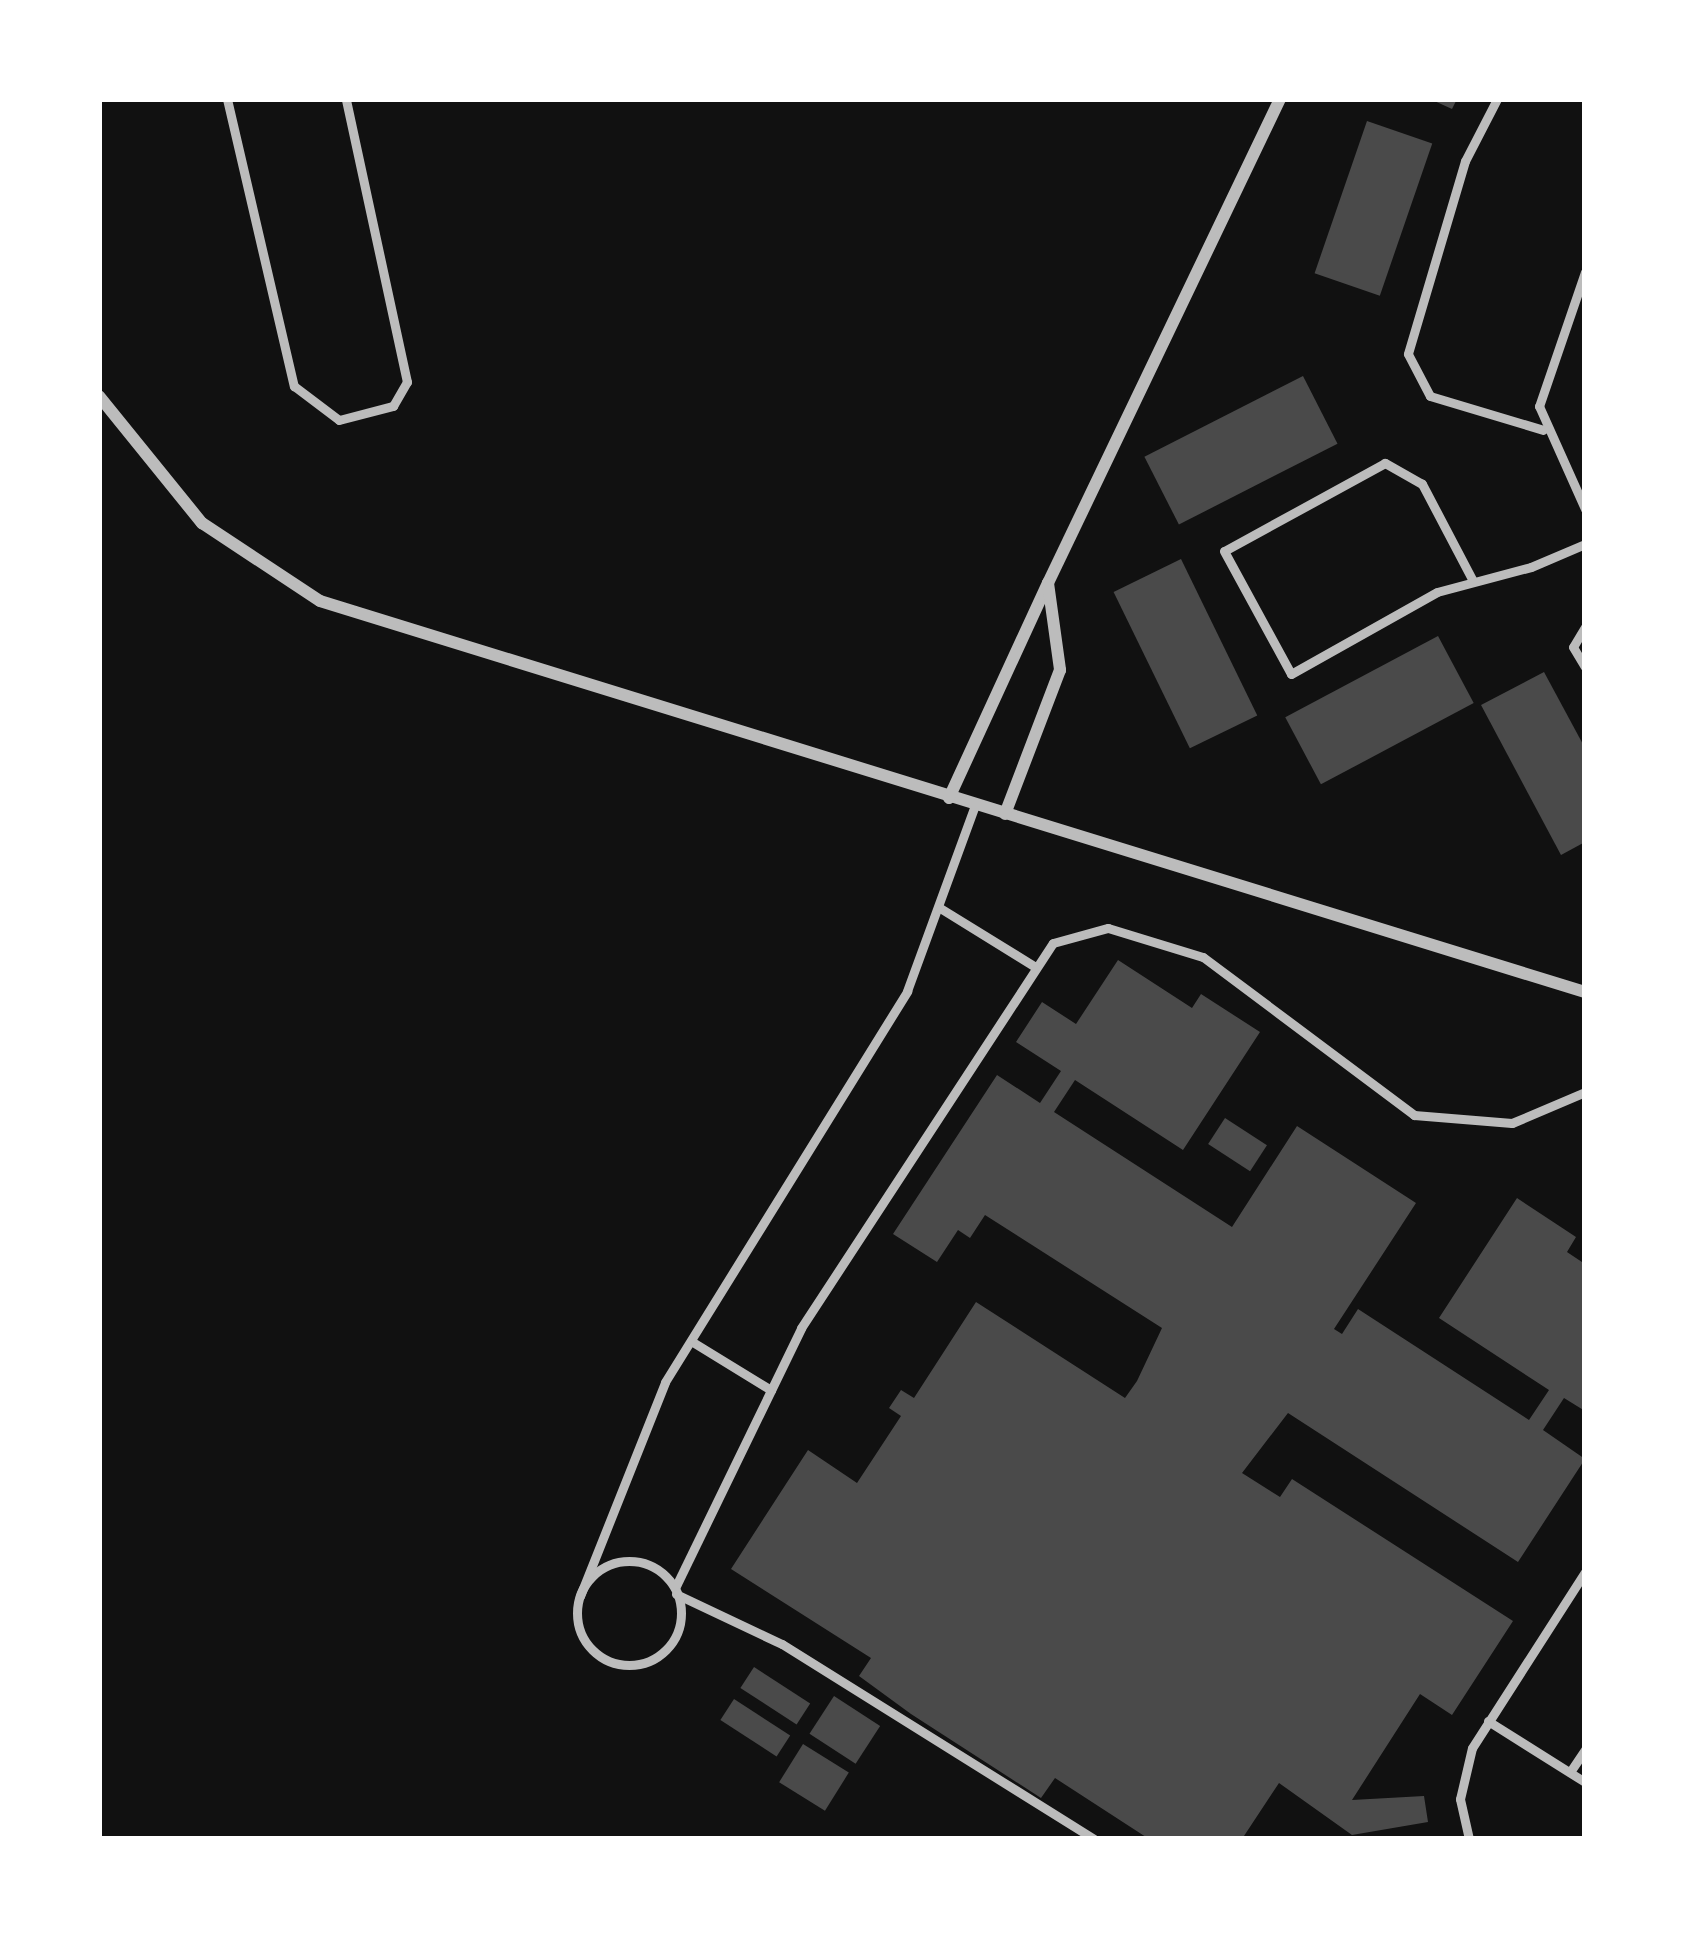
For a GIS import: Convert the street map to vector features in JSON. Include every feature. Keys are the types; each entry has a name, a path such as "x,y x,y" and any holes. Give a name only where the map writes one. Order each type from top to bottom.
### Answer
{"street":[{"path":"949,798 1280,99"},
{"path":"99,396 202,523 320,601 1585,992"},
{"path":"1006,814 1060,670 1048,583"}],"lane":[{"path":"227,99 293,386 338,420 393,406 406,382 346,99"},
{"path":"1497,99 1465,161 1408,354 1430,396 1543,430"},
{"path":"1585,272 1540,406 1543,430 1585,509"},
{"path":"1473,581 1422,484 1385,463 1224,551 1291,674 1473,581 1585,544"},
{"path":"1585,627 1573,647 1585,667"},
{"path":"975,805 940,908 866,1064 691,1341 626,1465 580,1596 587,1645 632,1666 675,1638 675,1591 771,1390 1034,966 1053,944 1088,931 1176,944 1272,1000 1370,1093 1439,1121 1512,1123 1585,1092"},
{"path":"940,908 1034,966"},
{"path":"691,1341 771,1390"},
{"path":"580,1596 600,1570 632,1561 675,1591 782,1643 1094,1839"},
{"path":"1469,1839 1461,1786 1488,1721 1585,1572"},
{"path":"1488,1721 1585,1781"},
{"path":"1570,1772 1585,1750"}],"building":[{"path":"1430,99 1457,99 1452,109"},
{"path":"1367,121 1432,143 1380,296 1315,273"},
{"path":"1303,376 1338,444 1179,525 1144,457"},
{"path":"1181,559 1257,715 1190,748 1114,592"},
{"path":"1438,636 1474,703 1321,784 1285,717"},
{"path":"1544,672 1585,748 1585,842 1561,855 1481,705"},
{"path":"1118,960 1192,1008 1201,994 1260,1032 1183,1150 1075,1080 1054,1112 1232,1227 1297,1126 1416,1203 1334,1329 1342,1334 1358,1309 1529,1420 1549,1390 1439,1318 1517,1198 1576,1237 1567,1252 1585,1264 1585,1411 1564,1398 1543,1430 1585,1459 1518,1562 1288,1413 1242,1473 1280,1497 1292,1479 1513,1621 1452,1715 1420,1694 1352,1800 1424,1796 1428,1822 1352,1835 1279,1783 1242,1839 1149,1839 1055,1778 1041,1798 859,1676 871,1658 731,1569 808,1450 857,1483 901,1416 889,1408 901,1390 914,1398 976,1302 1125,1398 1137,1381 1162,1328 985,1215 970,1238 958,1230 937,1262 893,1234 997,1075 1040,1103 1061,1071 1016,1042 1042,1002 1076,1024"},
{"path":"1225,1118 1267,1145 1250,1171 1208,1144"},
{"path":"754,1667 810,1703 797,1724 740,1688"},
{"path":"834,1696 880,1726 856,1764 809,1734"},
{"path":"734,1699 790,1735 777,1756 720,1720"},
{"path":"803,1744 849,1773 825,1811 779,1782"}]}
